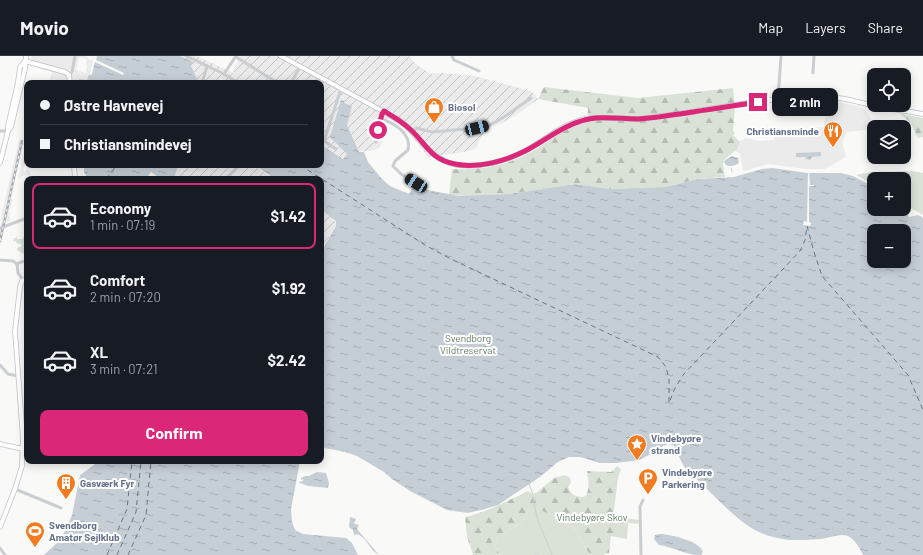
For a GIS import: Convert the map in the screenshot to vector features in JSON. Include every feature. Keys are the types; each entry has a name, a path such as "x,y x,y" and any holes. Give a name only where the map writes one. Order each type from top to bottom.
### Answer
{"street":[{"path":"70,80 69,75 72,72 75,56"},
{"path":"186,56 233,80"},
{"path":"224,74 236,56 273,80"},
{"path":"281,56 399,120 413,131 429,151 442,160 456,164 476,165 498,162 526,151 562,128 583,120 595,118 639,119 778,99 808,97 836,97 923,114"},
{"path":"452,56 454,60 479,71"},
{"path":"778,99 780,56"},
{"path":"813,73 814,56"},
{"path":"0,163 8,131 8,124 20,67 25,58 63,71 69,75"},
{"path":"204,80 207,66"},
{"path":"293,80 300,67"},
{"path":"324,137 341,89"},
{"path":"413,131 416,128 432,132 488,126 504,118 531,98"},
{"path":"376,142 384,111"},
{"path":"381,119 392,123 406,135 408,140 408,150 395,161 393,166 401,174 416,183"},
{"path":"0,131 8,131"},
{"path":"324,141 336,149"},
{"path":"228,176 236,168"},
{"path":"0,227 24,219"},
{"path":"0,260 13,261 17,264"},
{"path":"17,264 24,262"},
{"path":"17,264 18,273 24,278"},
{"path":"0,527 15,489 22,466 23,449 15,324 20,290 24,281"},
{"path":"0,364 8,374 18,376"},
{"path":"0,444 23,449"},
{"path":"15,489 61,508"},
{"path":"641,555 640,507 643,500"},
{"path":"0,548 5,555"}],"shaded area":[{"path":"32,56 85,56 92,61 87,80 50,80 52,72 41,69 41,65 30,62","holes":["79,57 87,59 86,73 76,70"]},
{"path":"180,56 196,56 234,73 233,71 240,56 409,56 417,65 431,74 441,73 474,76 531,91 538,99 524,110 502,123 486,129 476,148 470,151 428,157 403,127 388,118 381,123 383,139 379,147 375,150 359,152 347,125 344,103 341,100 347,154 343,159 324,147 324,80 224,80 220,78 219,80 198,80 191,66"},
{"path":"830,100 864,109 871,118 870,120 867,120 867,128 865,130 847,132 842,142 846,157 825,169 805,169 768,164 743,171 740,154 735,151 739,142 746,138 759,141 774,140 774,131 824,127 826,110 830,110"},
{"path":"19,140 23,140 10,199 13,200 9,211 10,221 4,223 0,247 2,213"},
{"path":"24,154 23,169 25,172 27,169 29,170 31,175 22,176 18,179"},
{"path":"178,168 258,168 270,176 177,176 175,175"},
{"path":"324,213 335,220 336,226 324,245"}],"green space":[{"path":"544,87 638,98 733,88 735,108 733,131 735,133 733,135 740,142 737,149 724,160 723,164 725,177 699,179 665,187 611,189 575,184 509,194 467,196 449,195 452,169 491,167 509,162 535,150 570,128 587,122 588,108 538,99"},
{"path":"900,114 923,118 923,137 918,138 911,124 911,120 908,120"},
{"path":"912,171 923,173 923,215 911,208 911,172 870,172"},
{"path":"867,173 867,181 856,175"},
{"path":"16,235 17,239 22,239 24,237 24,254 17,250 22,244 16,243 16,241 14,242 13,240 15,239 12,238 16,238"},
{"name":"Vindebyøre Skov","path":"617,466 621,469 618,478 613,517 639,520 638,524 628,523 627,539 611,536 609,553 603,555 590,555 575,530 554,516 535,508 528,512 521,523 498,537 495,546 500,555 473,555 467,536 465,517 490,509 528,491 533,494 536,493 554,478 565,475 570,478 571,483 568,487 572,494 584,497 588,492 587,471 611,472"},
{"path":"535,508 554,516 575,530 590,555 500,555 495,546 498,537 521,523 528,512"}],"water":[{"path":"94,56 180,56 193,62 191,66 198,80 87,80"},
{"name":"Svendborg Vildtreservat","path":"341,100 352,106 347,125 359,152 364,152 368,162 390,186 409,194 414,185 428,190 459,196 509,194 575,184 611,189 665,187 699,179 734,177 762,169 772,168 808,173 841,173 853,176 867,183 867,216 921,216 923,218 923,555 863,555 853,539 845,535 817,539 790,540 777,538 754,530 727,508 685,468 676,448 673,445 668,444 639,460 616,463 600,463 580,457 569,457 558,462 540,477 498,505 468,513 447,510 410,491 384,472 357,456 324,448 324,247 336,226 336,221 324,212 324,176 271,176 259,168 324,168 324,147 343,159 347,154 330,137"},
{"path":"821,152 821,156 812,157 810,160 806,159 805,157 796,157 796,153"},
{"path":"732,156 738,158 739,163 732,166 726,165 724,162 725,160"},
{"path":"84,168 178,168 176,176 157,176 151,172 148,176 86,176"},
{"path":"299,464 291,509 292,522 295,530 303,534 346,538 352,543 358,555 44,555 61,539 72,515 80,475 94,465"},
{"path":"317,472 326,473 329,483 328,488 308,486 298,482 303,481 301,478"},
{"path":"350,517 356,519 353,523 359,525 357,529 379,555 364,538 357,534 354,535 353,530 349,527"},
{"path":"655,535 670,535 691,541 701,548 703,552 701,555 695,555 659,545 654,539"}],"pier":[{"path":"94,56 97,56 96,60 124,73 123,75 95,62 92,74 89,75"},
{"path":"808,173 810,185 814,185 809,186 810,226 803,225 804,221 807,222"}],"waterway":[{"path":"731,168 732,172"},
{"path":"529,484 533,494"},
{"path":"533,497 537,518 552,555"}],"ferry route":[{"path":"108,176 115,168"},
{"path":"305,168 317,176"},
{"path":"324,180 425,245 451,259 658,357 666,367 669,380 669,403 675,388 683,375 800,251 805,240 807,226 822,276 908,375 923,410"},
{"path":"107,555 127,509 132,464"},
{"path":"117,555 136,512 141,464"},
{"path":"128,555 146,515 151,464"}],"railway":[{"path":"0,241 22,141"}],"place":[{"name":"Biosol","path":"434,124"},
{"name":"Christiansminde","path":"833,148"},
{"name":"Vindebyøre strand","path":"637,461"},
{"name":"Vindebyøre Parkering","path":"648,495"},
{"name":"Gasværk Fyr","path":"66,500"},
{"name":"Svendborg Amatør Sejlklub","path":"35,548"}],"route":[{"path":"378,130 384,111 405,124 413,131 429,151 435,156 442,160 460,165 476,165 498,162 526,151 562,128 583,120 595,118 639,119 758,102"}]}
